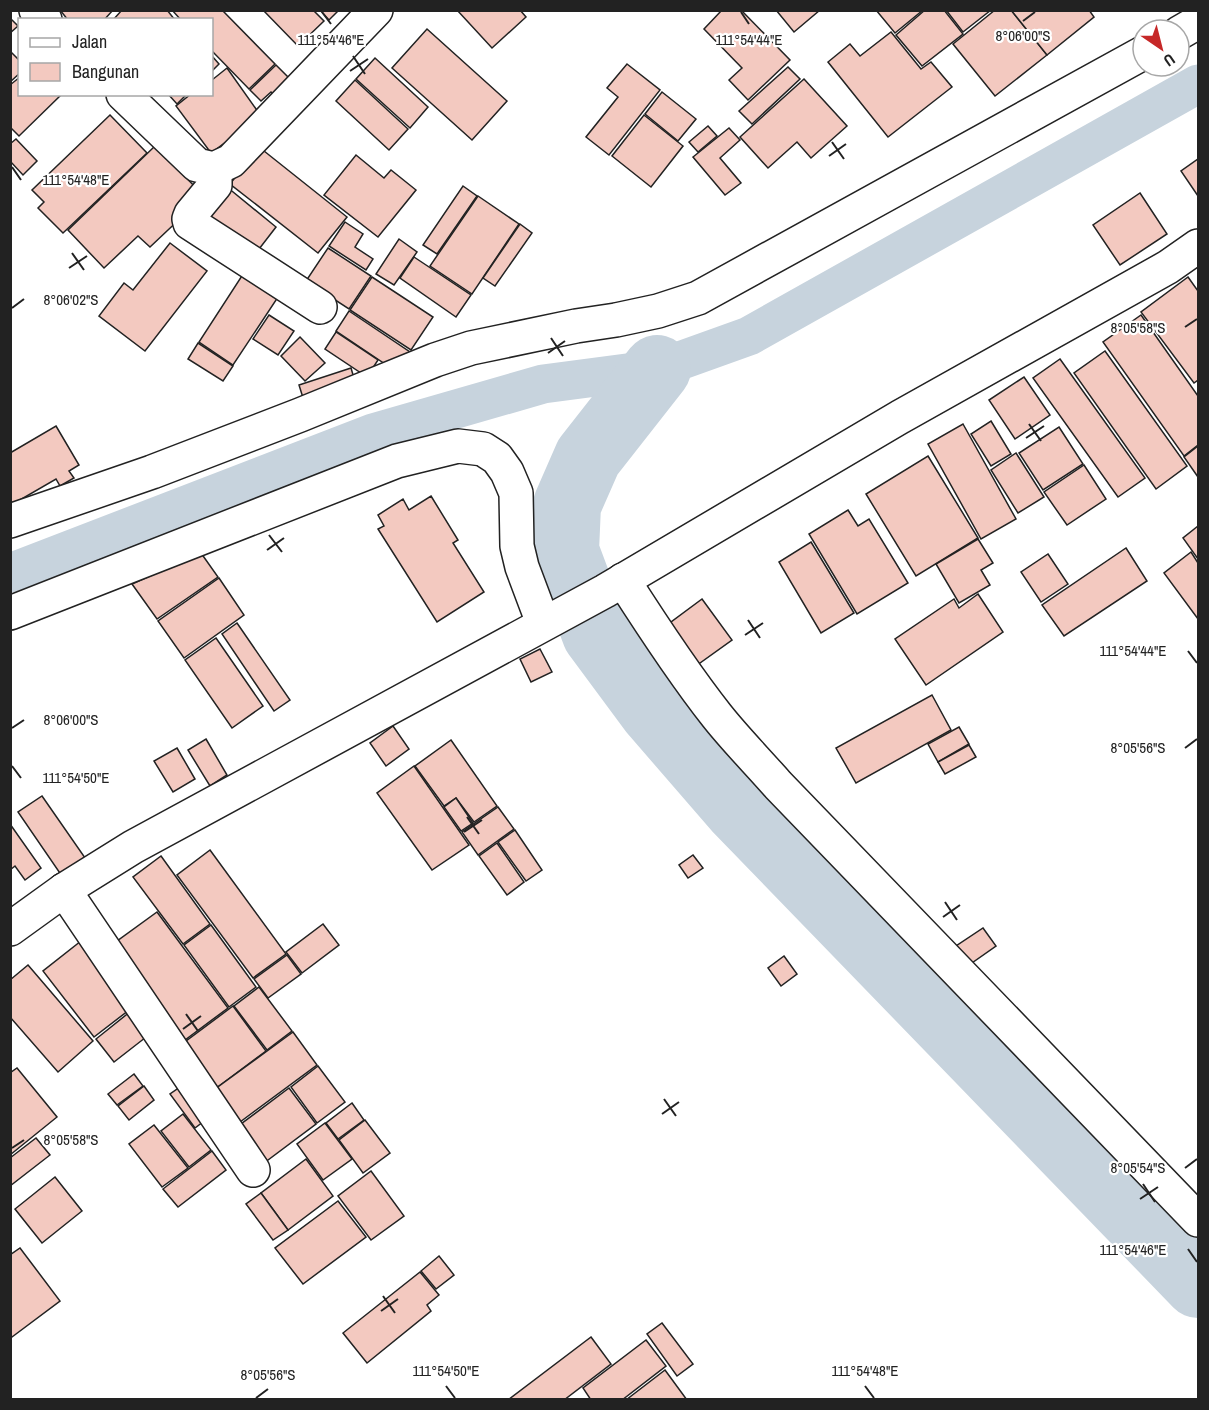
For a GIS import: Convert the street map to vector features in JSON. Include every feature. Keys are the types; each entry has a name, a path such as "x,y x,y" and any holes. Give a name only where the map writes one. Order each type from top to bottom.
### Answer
{"street":[{"path":"125,96 197,165 214,169 231,160 376,10"},
{"path":"10,521 152,472 300,416 435,360 471,348 658,311 698,298 1131,60"},
{"path":"214,169 215,185 191,214 190,223 320,307"},
{"path":"10,929 64,890 132,847 614,585 900,417 1168,267 1198,246"},
{"path":"10,613 398,461 458,446 483,448 497,458 507,472 516,494 517,546 522,567 556,617"},
{"path":"614,585 658,635 719,719 771,776 1198,1220"},
{"path":"64,890 253,1170"}],"building":[{"path":"60,10 113,10 106,18 66,18"},
{"path":"122,10 167,10 173,18 115,18"},
{"path":"172,10 222,10 275,64 249,89 213,52 213,18 179,18"},
{"path":"263,10 313,10 324,21 298,46"},
{"path":"320,10 339,10 329,20"},
{"path":"457,10 520,10 526,17 492,48"},
{"path":"722,10 741,10 790,60 748,100 729,80 742,68 704,29"},
{"path":"776,10 820,10 794,32"},
{"path":"876,10 923,10 895,33"},
{"path":"925,10 944,10 963,34 922,66 896,35"},
{"path":"946,10 991,10 963,32"},
{"path":"995,10 1011,10 1047,55 995,96 953,44"},
{"path":"1011,10 1089,10 1094,17 1047,55"},
{"path":"10,18 18,26 10,33"},
{"path":"427,29 507,101 472,140 392,68"},
{"path":"891,32 921,69 931,62 952,87 888,137 828,62 850,44 860,56"},
{"path":"10,51 18,59 18,75 10,82"},
{"path":"213,57 219,64 213,70"},
{"path":"375,58 428,107 410,128 356,79"},
{"path":"627,64 660,90 609,155 586,137 618,97 607,88"},
{"path":"276,65 294,83 278,99 271,92 261,101 250,90"},
{"path":"788,67 800,79 752,124 739,111"},
{"path":"227,68 261,116 211,153 176,106 188,96 213,96 213,79"},
{"path":"18,79 18,96 60,96 19,136 10,127 10,85"},
{"path":"804,79 847,126 811,158 797,142 768,168 740,137"},
{"path":"355,80 408,129 389,150 336,101"},
{"path":"662,92 696,119 678,141 645,114"},
{"path":"170,96 185,96 177,104"},
{"path":"110,115 147,153 63,233 38,208 44,202 32,190"},
{"path":"644,115 683,146 651,187 612,156"},
{"path":"708,126 717,136 698,152 689,142"},
{"path":"729,128 740,140 720,158 741,183 725,195 693,157"},
{"path":"16,139 37,161 23,175 10,161 10,144"},
{"path":"155,146 204,196 150,247 138,236 104,268 68,230"},
{"path":"259,147 347,217 318,253 230,184"},
{"path":"356,155 384,178 391,170 416,190 378,237 324,195"},
{"path":"1198,159 1198,196 1181,171"},
{"path":"463,186 477,196 437,254 423,245"},
{"path":"227,187 276,227 256,253 206,214"},
{"path":"1140,193 1167,234 1120,265 1093,225"},
{"path":"478,196 519,224 472,294 430,266"},
{"path":"345,222 363,234 355,247 373,259 366,270 329,246"},
{"path":"520,224 532,233 495,286 483,278"},
{"path":"399,239 417,252 394,285 376,274"},
{"path":"170,243 207,271 145,351 99,316 124,283 133,290"},
{"path":"328,248 371,276 349,309 306,281"},
{"path":"414,257 471,295 456,317 400,278"},
{"path":"247,268 282,291 233,365 199,342"},
{"path":"372,277 433,317 411,350 350,310"},
{"path":"1188,277 1198,291 1198,380 1194,383 1141,312"},
{"path":"349,311 410,352 397,372 336,331"},
{"path":"269,315 294,331 278,355 253,339"},
{"path":"1141,315 1198,396 1198,445 1184,456 1103,342"},
{"path":"336,332 378,360 367,377 325,349"},
{"path":"300,337 325,363 305,381 281,356"},
{"path":"198,343 233,366 223,381 188,359"},
{"path":"1105,351 1187,466 1156,489 1074,373"},
{"path":"1060,359 1145,478 1118,497 1033,378"},
{"path":"351,368 356,385 304,401 299,385"},
{"path":"1024,377 1050,415 1015,439 989,400"},
{"path":"991,421 1011,454 991,466 971,434"},
{"path":"963,424 1016,519 981,539 928,444"},
{"path":"56,426 79,465 69,471 74,478 60,486 56,479 13,504 10,500 10,453"},
{"path":"1059,427 1083,464 1043,490 1019,453"},
{"path":"1198,446 1198,477 1184,457"},
{"path":"1016,453 1044,497 1018,513 991,470"},
{"path":"928,456 978,538 916,576 866,494"},
{"path":"1084,465 1106,499 1067,525 1044,492"},
{"path":"431,496 458,540 453,543 484,592 437,622 378,529 384,526 378,515 403,499 409,510"},
{"path":"848,510 858,526 869,519 908,583 857,614 809,534"},
{"path":"1198,526 1198,559 1183,538"},
{"path":"978,539 993,563 981,570 990,585 959,603 936,564"},
{"path":"811,542 854,613 821,633 779,562"},
{"path":"1126,548 1147,581 1064,636 1042,605"},
{"path":"1191,552 1198,563 1198,619 1164,573"},
{"path":"201,553 218,577 157,619 132,584"},
{"path":"1048,554 1068,584 1041,602 1021,572"},
{"path":"219,578 244,615 184,658 158,621"},
{"path":"978,594 1003,632 926,685 895,639 954,599 959,608"},
{"path":"702,599 732,640 693,668 663,628"},
{"path":"237,623 290,700 274,711 222,634"},
{"path":"216,638 263,706 232,728 185,660"},
{"path":"540,649 552,672 531,682 520,659"},
{"path":"932,695 951,730 856,783 836,748"},
{"path":"393,726 409,749 386,766 370,743"},
{"path":"959,727 969,744 938,762 928,744"},
{"path":"206,739 227,775 210,786 188,750"},
{"path":"451,740 497,806 474,822 456,798 444,806 415,766"},
{"path":"969,745 976,757 945,774 938,762"},
{"path":"177,748 195,779 173,792 154,761"},
{"path":"414,766 469,845 432,870 377,793"},
{"path":"42,796 90,865 66,882 18,812"},
{"path":"456,798 473,823 461,831 444,807"},
{"path":"498,807 514,829 478,855 462,832"},
{"path":"10,824 41,868 25,880 15,866 10,870"},
{"path":"515,830 542,870 526,881 498,842"},
{"path":"497,843 524,882 507,895 479,856"},
{"path":"210,850 286,954 253,978 177,875"},
{"path":"693,855 703,868 688,878 679,865"},
{"path":"161,856 210,924 183,944 133,877"},
{"path":"157,912 228,1008 185,1040 113,944"},
{"path":"323,924 339,945 302,973 286,952"},
{"path":"211,925 256,987 229,1007 184,945"},
{"path":"983,928 996,946 969,965 956,946"},
{"path":"81,941 133,1007 94,1037 43,971"},
{"path":"287,955 301,974 268,998 254,979"},
{"path":"784,956 797,974 781,986 768,968"},
{"path":"28,965 93,1041 58,1072 10,1017 10,980"},
{"path":"259,987 292,1031 267,1050 234,1006"},
{"path":"233,1006 266,1051 207,1095 174,1050"},
{"path":"131,1011 150,1034 114,1062 96,1039"},
{"path":"293,1032 317,1065 236,1125 211,1092"},
{"path":"318,1066 345,1102 317,1123 291,1087"},
{"path":"17,1068 57,1117 10,1155 10,1073"},
{"path":"134,1074 143,1086 117,1105 108,1094"},
{"path":"183,1085 208,1118 195,1128 170,1094"},
{"path":"144,1086 154,1100 129,1120 118,1106"},
{"path":"289,1088 316,1124 264,1163 237,1127"},
{"path":"352,1103 364,1120 338,1139 326,1123"},
{"path":"183,1114 211,1150 189,1167 161,1131"},
{"path":"365,1120 390,1153 363,1173 339,1140"},
{"path":"325,1123 352,1159 323,1180 297,1144"},
{"path":"154,1125 188,1168 162,1187 129,1144"},
{"path":"36,1138 50,1155 10,1186 10,1158"},
{"path":"212,1151 226,1170 178,1207 163,1189"},
{"path":"306,1159 333,1196 288,1230 261,1193"},
{"path":"371,1171 404,1216 371,1240 338,1196"},
{"path":"55,1177 82,1211 42,1243 15,1209"},
{"path":"261,1193 288,1230 273,1240 246,1204"},
{"path":"338,1201 366,1237 303,1284 275,1248"},
{"path":"20,1248 60,1301 12,1337 10,1334 10,1255"},
{"path":"439,1256 454,1275 436,1289 421,1271"},
{"path":"420,1272 439,1295 427,1305 431,1311 367,1363 343,1333"},
{"path":"662,1323 693,1364 677,1376 647,1334"},
{"path":"591,1337 611,1364 564,1400 508,1400"},
{"path":"646,1340 666,1366 622,1400 591,1400 583,1388"},
{"path":"665,1370 687,1400 626,1400"}],"waterway":[{"path":"10,573 373,433 543,384 657,369 749,336 1198,84"},
{"path":"657,369 588,457 567,505 565,551 596,634 653,711 737,808 1198,1284"}]}
